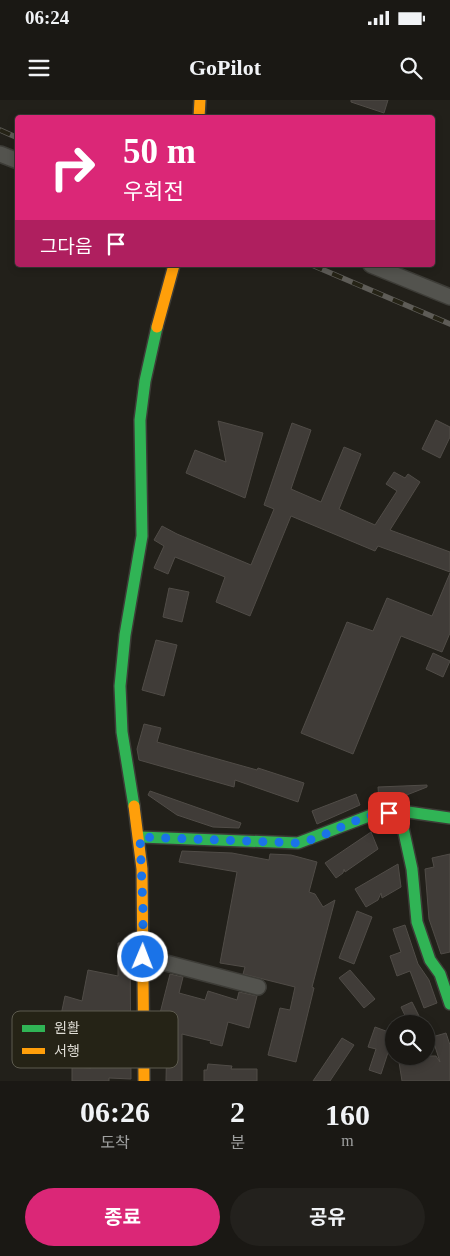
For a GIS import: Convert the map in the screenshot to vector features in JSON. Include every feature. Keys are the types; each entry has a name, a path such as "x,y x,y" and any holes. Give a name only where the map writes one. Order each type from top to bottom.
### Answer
{"street":[{"path":"199,115 200,100"},
{"path":"0,154 15,160"},
{"path":"143,1011 143,909 140,837 127,772 120,686 123,650 140,552 142,524 139,462 140,418 147,371 173,267"},
{"path":"377,267 450,296"},
{"path":"140,837 298,843 309,841 367,816 379,813 428,814 450,818"},
{"path":"400,814 412,869 417,922 430,960 440,974 450,1004"},
{"path":"143,957 258,987"},
{"path":"144,1068 144,1081"}],"building":[{"path":"351,100 388,100 384,113 351,102"},
{"path":"436,420 450,427 450,437 440,458 422,449"},
{"path":"218,421 263,433 245,498 186,473 195,450 226,462"},
{"path":"292,423 311,430 291,489 321,502 344,447 361,454 339,509 375,525 397,491 386,484 394,472 405,478 408,474 420,482 390,530 450,552 450,572 378,546 375,551 291,516 250,616 216,602 225,577 175,557 168,574 154,568 164,546 154,540 162,526 251,565 274,509 264,505"},
{"path":"450,573 450,633 442,652 401,636 353,754 301,733 347,622 373,631 387,598 432,616"},
{"path":"169,588 189,592 182,622 163,617"},
{"path":"156,640 177,645 164,696 142,690"},
{"path":"433,653 450,661 443,677 426,669"},
{"path":"144,724 161,728 157,742 257,770 258,768 304,783 298,802 235,780 234,787 139,760 137,749"},
{"path":"427,785 427,787 394,800 379,801 378,787"},
{"path":"150,791 241,823 239,828 213,827 177,815 148,795"},
{"path":"356,794 360,805 317,824 312,811"},
{"path":"371,832 378,849 345,872 344,869 343,873 336,878 325,863"},
{"path":"182,851 232,853 269,860 270,854 291,855 317,862 309,892 315,894 323,907 335,900 312,987 314,988 296,1062 268,1055 280,1008 290,1010 295,987 243,974 245,967 220,963 237,872 179,862"},
{"path":"450,854 450,952 441,954 429,919 425,869 434,867 432,858"},
{"path":"398,864 401,887 382,898 381,893 378,900 366,907 355,889"},
{"path":"357,911 372,917 354,964 339,958"},
{"path":"405,925 418,964 429,980 437,1003 424,1008 410,971 397,976 390,956 401,952 393,929"},
{"path":"118,943 130,943 130,1011 62,1011 65,996 82,1001 88,970 118,976"},
{"path":"350,970 375,999 364,1008 339,978"},
{"path":"170,974 183,977 179,993 205,1000 208,991 237,1000 239,992 257,996 249,1028 228,1022 222,1046 210,1043 211,1041 182,1034 182,1081 166,1081 166,1068 178,1068 178,1011 161,1011"},
{"path":"412,1002 418,1015 405,1015 401,1007"},
{"path":"375,1027 385,1031 385,1062 381,1074 369,1070 376,1049 368,1047"},
{"path":"446,1033 450,1045 450,1081 402,1081 399,1065 435,1065 435,1056 440,1062 435,1046 435,1036"},
{"path":"342,1038 354,1045 330,1081 313,1081"},
{"path":"208,1064 232,1066 231,1069 257,1069 257,1081 204,1081 204,1070 207,1070"},
{"path":"72,1068 131,1068 131,1079 109,1078 109,1081 72,1081"}],"railway":[{"path":"0,130 15,137"},
{"path":"317,267 450,324"}],"traffic: fast":[{"path":"134,806 122,732 120,686 125,635 142,536 140,420 145,381 157,327"},
{"path":"140,837 298,843 374,814 408,812 450,818"},
{"path":"400,814 412,869 417,922 430,960 440,974 450,1004"}],"traffic: slow":[{"path":"199,115 200,100"},
{"path":"157,327 173,267"},
{"path":"134,806 142,869 143,1011"},
{"path":"144,1068 144,1081"}],"route":[{"path":"143,957 140,837 298,843 309,841 367,816 389,813"}]}
